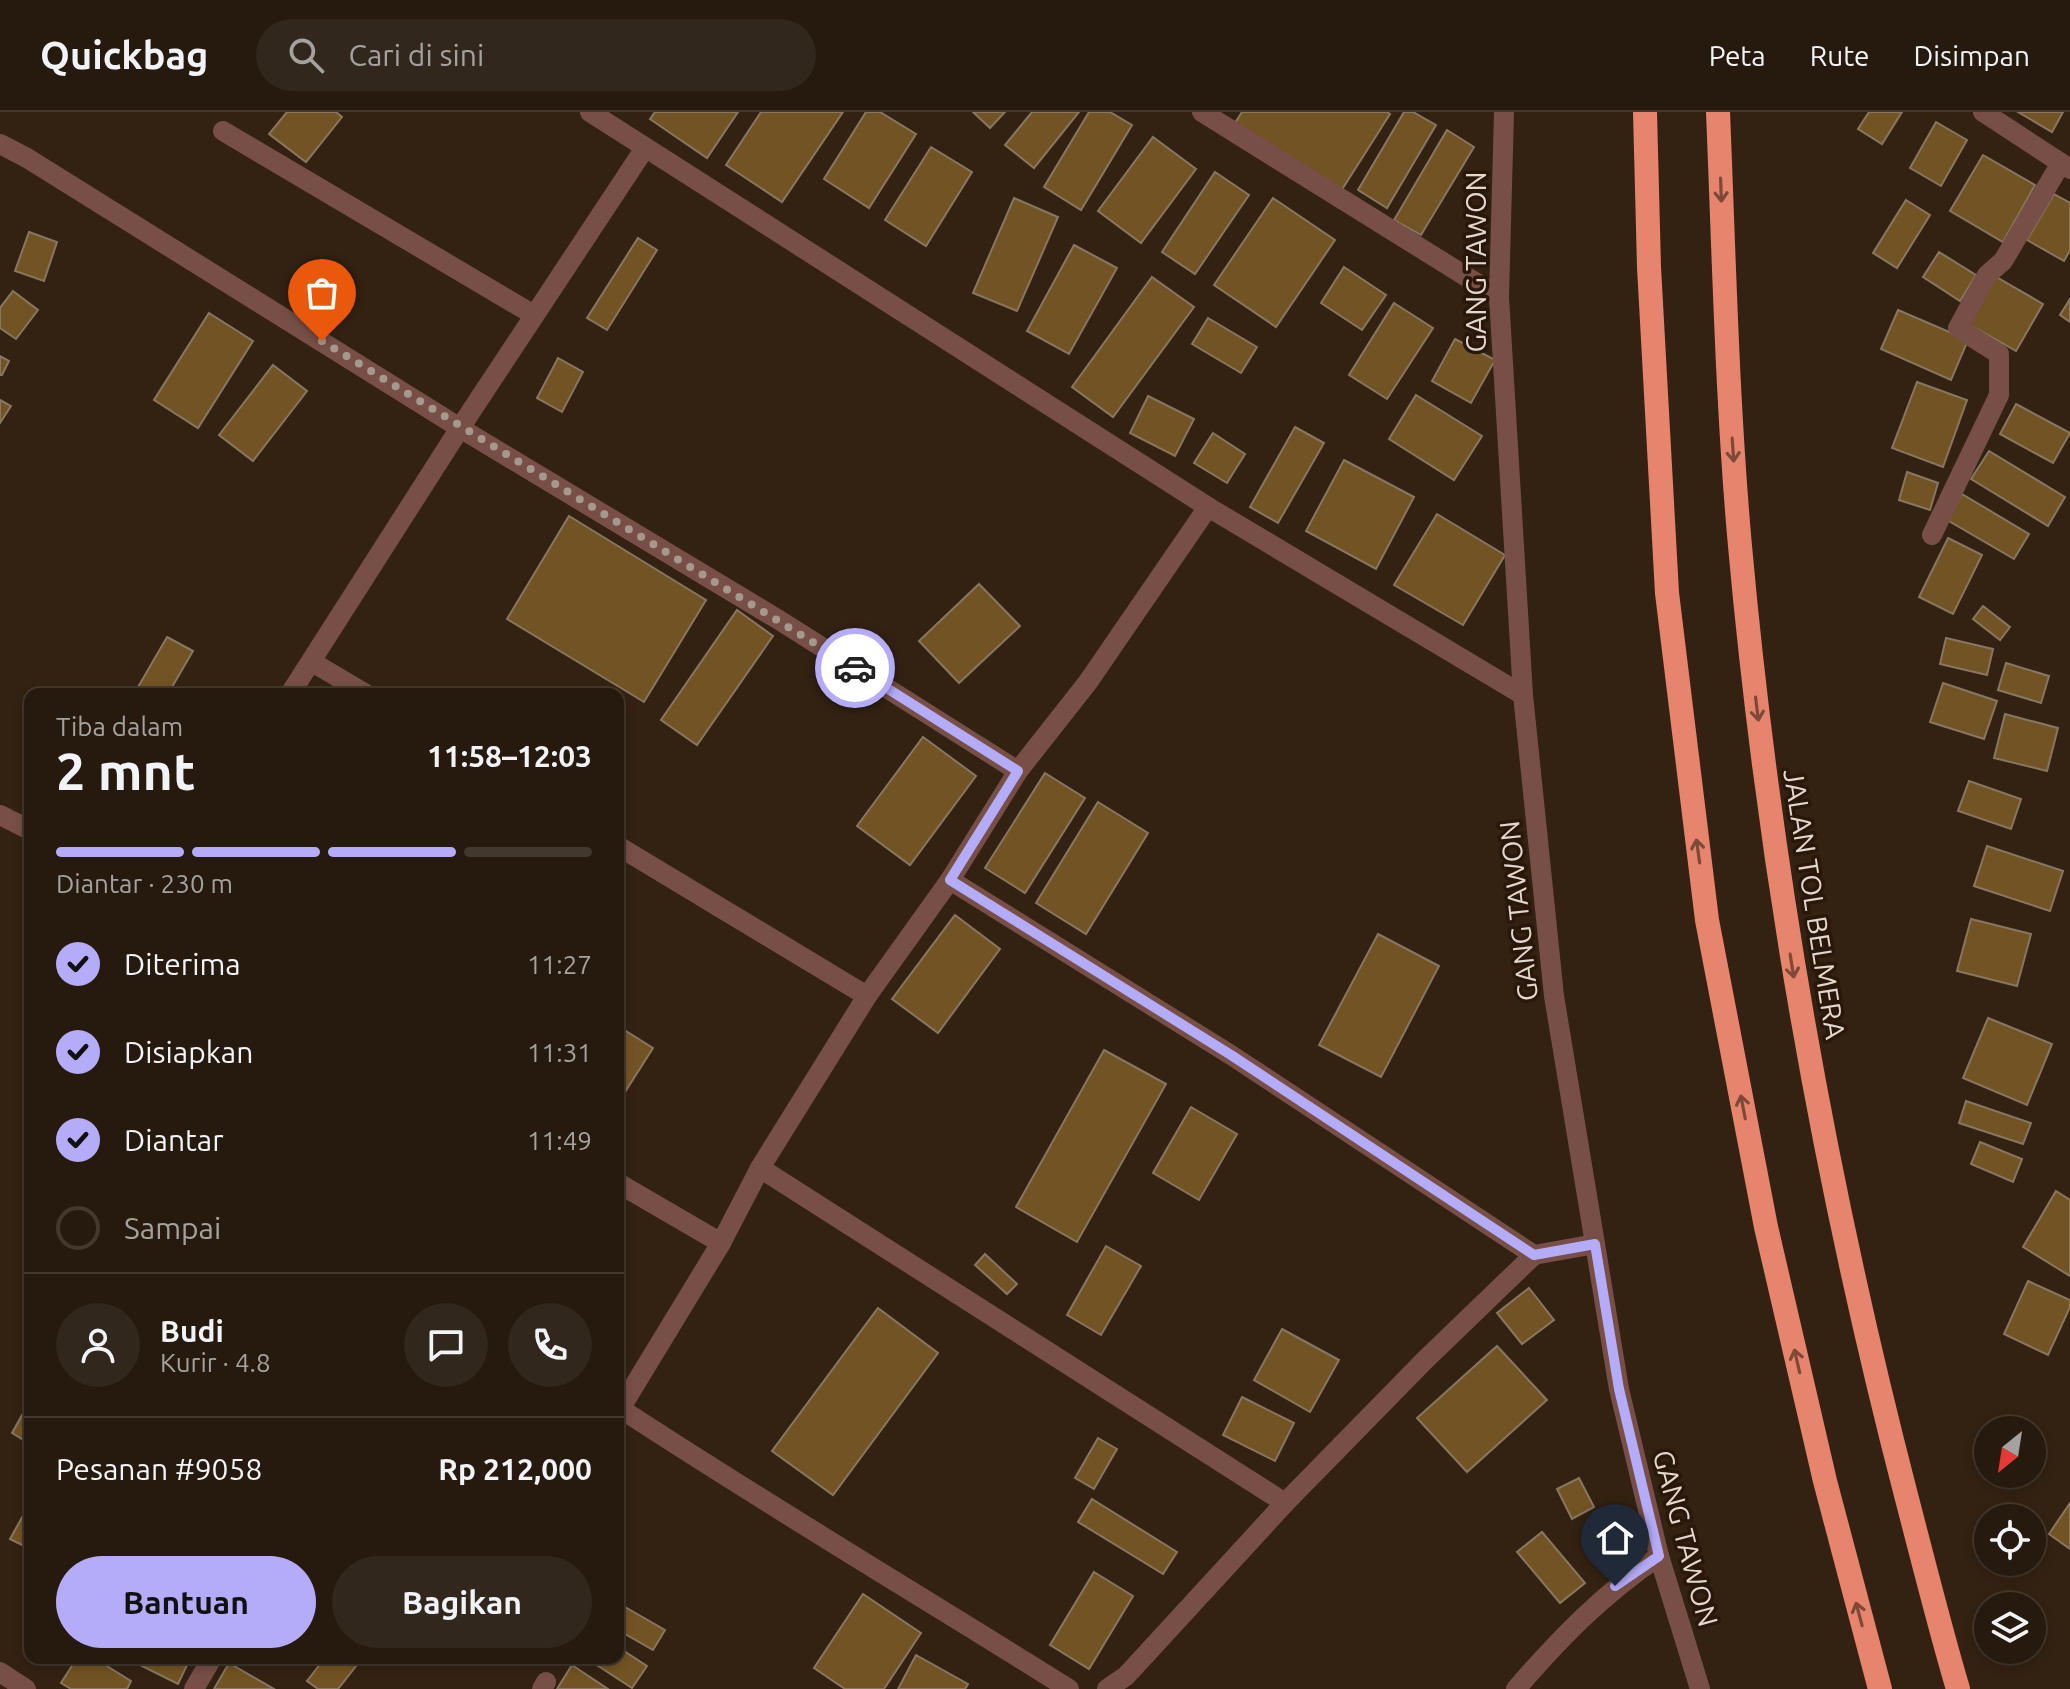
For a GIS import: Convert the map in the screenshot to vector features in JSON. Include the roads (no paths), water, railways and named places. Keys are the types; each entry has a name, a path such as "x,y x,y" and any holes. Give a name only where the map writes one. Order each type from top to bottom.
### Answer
{"highway":[{"path":"1645,112 1649,267 1667,593 1707,920 1766,1227 1825,1481 1880,1689"},
{"name":"JALAN TOL BELMERA","path":"1718,112 1729,395 1739,543 1770,819 1795,989 1867,1344 1958,1689"}],"street":[{"path":"590,112 1208,507 1523,695"},
{"path":"1202,112 1499,297"},
{"name":"GANG TAWON","path":"1504,112 1499,297 1523,695 1554,996 1619,1389 1659,1556 1700,1689"},
{"path":"1932,535 1999,395 1999,354 1958,328 1987,275 2003,261 2066,166 1983,112"},
{"path":"223,131 534,315"},
{"path":"0,144 144,230 460,428 779,620 1018,771"},
{"path":"294,688 460,428 645,148"},
{"path":"624,1400 721,1243 760,1168 867,996 950,880 1018,771 1088,682 1208,507"},
{"path":"312,662 356,688"},
{"path":"0,815 24,827"},
{"path":"624,850 867,996"},
{"path":"950,880 1231,1055 1534,1255"},
{"path":"760,1168 1285,1503"},
{"path":"624,1186 721,1243"},
{"path":"1107,1689 1126,1676 1285,1503 1424,1361 1534,1255 1595,1244"},
{"path":"624,1411 731,1482 831,1540 1069,1689"},
{"path":"1516,1689 1557,1642 1615,1586 1659,1556"},
{"path":"194,1689 209,1664"},
{"path":"0,1672 26,1689"}]}
